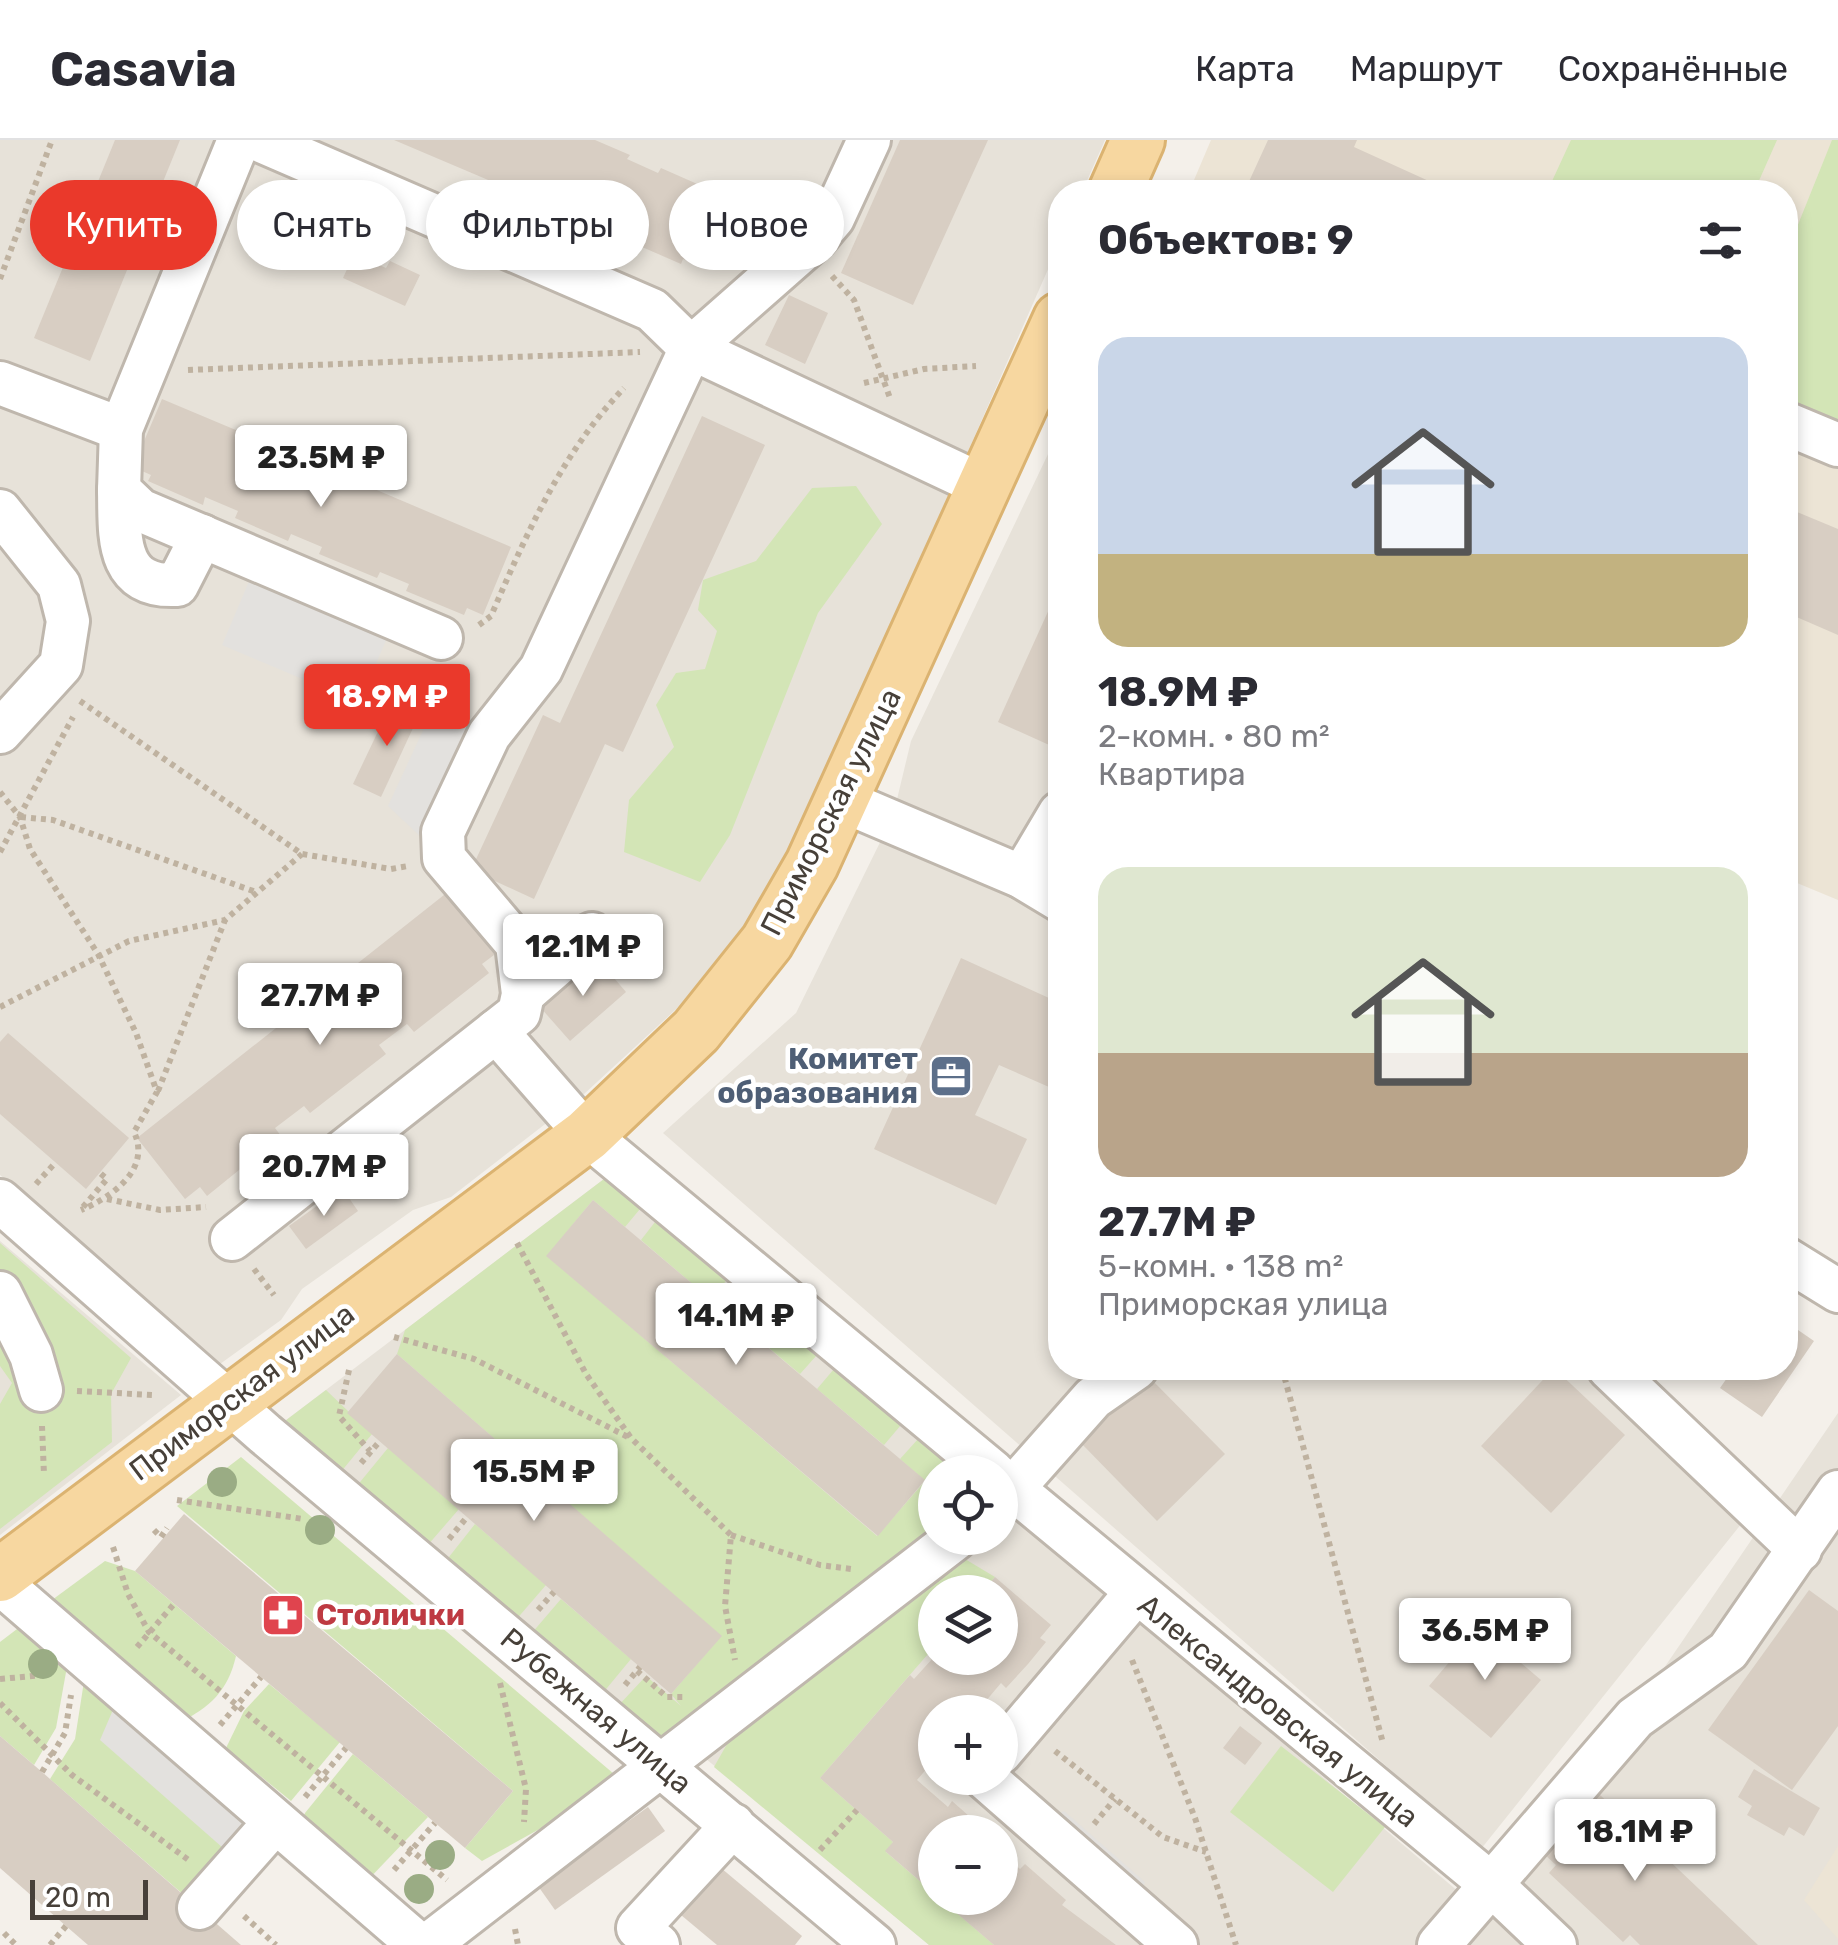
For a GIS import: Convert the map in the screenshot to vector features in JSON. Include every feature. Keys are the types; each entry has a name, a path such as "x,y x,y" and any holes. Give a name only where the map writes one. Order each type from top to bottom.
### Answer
{"main road":[{"path":"1120,180 1138,140"},
{"name":"Приморская улица","path":"0,1574 587,1135 696,1032 766,942 843,802 1048,346"}],"street":[{"path":"202,536 177,585 166,586 132,571 120,553 121,429 240,140"},
{"path":"259,140 652,310 676,349 804,401 986,487"},
{"path":"844,196 869,140"},
{"path":"225,1220 519,1013 523,994 516,944 444,858 443,832 489,735 541,670 676,349 776,270"},
{"path":"0,382 121,429"},
{"path":"1798,428 1838,444"},
{"path":"119,490 140,510 454,633"},
{"path":"0,511 59,584 68,621 60,665 0,732"},
{"path":"843,802 1041,876"},
{"path":"523,994 592,934"},
{"name":"Александровская улица","path":"496,1031 587,1135 965,1455"},
{"name":"Рубежная улица","path":"12,1209 229,1401 874,1945"},
{"path":"1798,1266 1838,1291"},
{"path":"0,1293 32,1355 41,1390"},
{"path":"1018,1471 1094,1398 1119,1380"},
{"path":"1622,1380 1800,1550"},
{"path":"1439,1945 1635,1718 1728,1650 1838,1492"},
{"name":"Александровская улица","path":"1018,1502 1124,1607 1401,1812 1492,1885 1555,1945"},
{"path":"428,1945 935,1555"},
{"path":"0,1583 419,1945"},
{"path":"1018,1719 1041,1676 1124,1607"},
{"path":"1004,1795 1176,1945"},
{"path":"211,1894 275,1822"},
{"path":"658,1945 638,1928 732,1825"}],"path":[{"path":"0,279 52,140"},
{"path":"829,270 854,300 910,451"},
{"path":"145,371 676,349"},
{"path":"474,768 452,729 458,664 454,633 483,624 492,616 537,509 589,425 676,349"},
{"path":"804,401 883,378 976,366"},
{"path":"60,665 80,702 302,854 391,869 444,858"},
{"path":"0,852 80,702"},
{"path":"0,792 20,817 30,849 98,954 136,1033 158,1092"},
{"path":"20,817 53,820 257,892"},
{"path":"81,1210 107,1200 127,1182 137,1147 134,1132 158,1092 225,920 302,854"},
{"path":"0,1007 98,954 130,942 225,920"},
{"path":"12,1209 56,1163"},
{"path":"69,1223 107,1179 100,1173"},
{"path":"107,1200 160,1210 202,1209 225,1220"},
{"path":"514,1237 586,1374 631,1438 731,1535 820,1565 907,1577"},
{"path":"386,1335 474,1358 631,1438"},
{"path":"352,1361 339,1416 370,1452"},
{"path":"1285,1380 1401,1812"},
{"path":"41,1390 151,1392"},
{"path":"176,1500 312,1520"},
{"path":"154,1530 161,1537 168,1528"},
{"path":"723,1672 736,1664 725,1606 731,1535"},
{"path":"113,1547 128,1594 150,1632 478,1907"},
{"path":"136,1648 174,1604"},
{"path":"1124,1607 1236,1945"},
{"path":"42,1772 66,1732 77,1650"},
{"path":"637,1672 667,1697 685,1697 698,1689"},
{"path":"224,1720 261,1677"},
{"path":"499,1681 526,1790 522,1874"},
{"path":"0,1703 51,1756 169,1849 211,1894"},
{"path":"309,1792 346,1748"},
{"path":"1076,1766 1163,1837 1207,1852"},
{"path":"812,1858 856,1810"},
{"path":"398,1865 435,1823"},
{"path":"50,1945 66,1926"},
{"path":"4,1933 16,1945"}],"shaded area":[{"path":"0,140 1105,140 1087,180 1048,180 1048,269 821,786 758,909 698,989 584,1094 451,1197 413,1210 302,1289 281,1320 220,1364 0,1175"},
{"path":"1211,140 1838,140 1838,900 1798,883 1798,180 1194,180"},
{"path":"1048,454 1048,1380 1642,1380 1742,1523 1481,1849 663,1133 796,1013 893,816 911,741"},
{"path":"253,572 390,631 359,703 222,645"},
{"path":"432,711 471,729 421,837 388,806"},
{"path":"604,1179 937,1455 918,1455 918,1555 1018,1555 1018,1519 1492,1920 1838,1413 1838,1945 929,1945 675,1733 657,1739 281,1424"},
{"path":"0,1241 181,1395 0,1535"},
{"path":"122,1689 275,1822 239,1862 100,1740"},
{"path":"1064,1811 1145,1882 1134,1907 1040,1826"},
{"path":"1838,1846 1838,1939 1804,1900"}],"green space":[{"path":"1571,140 1777,140 1759,180 1553,180"},
{"path":"1832,140 1838,140 1838,424 1798,409 1798,225"},
{"path":"856,486 882,524 818,613 730,835 700,882 624,852 629,800 674,747 656,705 676,673 705,669 717,631 698,610 703,580 756,561 812,488"},
{"path":"604,1179 640,1209 625,1227 593,1200 547,1256 877,1536 918,1489 918,1539 674,1733 657,1739 617,1707 646,1676 681,1706 671,1694 721,1636 397,1354 405,1330"},
{"path":"655,1222 726,1281 710,1299 641,1240"},
{"path":"0,1243 131,1358 111,1394 112,1442 0,1529 0,1404 12,1383 0,1366"},
{"path":"743,1294 817,1355 800,1374 727,1313"},
{"path":"834,1369 901,1425 884,1445 817,1389"},
{"path":"326,1390 372,1434 340,1473 281,1424"},
{"path":"918,1439 937,1455 918,1455 918,1475 900,1459"},
{"path":"388,1448 459,1509 427,1546 356,1487"},
{"path":"241,1457 614,1774 545,1826 482,1861 465,1848 513,1791 177,1506"},
{"path":"475,1524 546,1585 515,1621 445,1562"},
{"path":"960,1556 992,1575 936,1575"},
{"path":"105,1561 135,1571 236,1656 216,1697 179,1723 52,1600"},
{"path":"918,1590 918,1666 820,1778 893,1842 886,1852 918,1880 918,1915 959,1915 994,1945 929,1945 714,1767 727,1744"},
{"path":"561,1599 631,1659 602,1694 531,1634"},
{"path":"21,1626 68,1661 56,1728 34,1765 0,1736 0,1642"},
{"path":"85,1675 116,1703 232,1856 192,1902 50,1779 75,1739"},
{"path":"269,1684 340,1742 291,1801 226,1748 244,1711"},
{"path":"1281,1746 1385,1827 1333,1892 1230,1812"},
{"path":"353,1754 428,1817 365,1883 300,1827 305,1813"}],"building":[{"path":"115,140 180,140 164,180 99,180"},
{"path":"394,140 595,140 658,173 661,168 688,180 669,180 669,259 649,250 649,180 488,180"},
{"path":"900,140 988,140 913,305 841,273"},
{"path":"1268,140 1357,140 1354,147 1427,180 1250,180"},
{"path":"406,268 420,275 405,306 343,278 347,270"},
{"path":"62,270 127,270 90,361 34,338"},
{"path":"789,295 828,313 805,364 765,345"},
{"path":"162,399 302,458 299,463 363,490 365,485 511,547 483,615 467,608 464,615 406,591 409,584 380,572 377,578 319,554 322,547 291,534 288,541 235,518 238,511 205,497 203,505 148,481 151,475 133,467"},
{"path":"702,416 765,445 623,752 605,744 534,899 471,870 543,715 560,723"},
{"path":"1798,512 1838,529 1838,635 1798,618"},
{"path":"1048,612 1048,744 998,722"},
{"path":"393,700 420,713 381,797 353,784"},
{"path":"449,891 498,952 482,964 489,973 414,1032 407,1024 379,1045 386,1054 310,1113 304,1106 275,1128 281,1136 207,1196 200,1187 185,1199 137,1138"},
{"path":"596,957 626,992 570,1041 540,1007"},
{"name":"Комитет образования","path":"961,958 1048,998 1048,1087 999,1065 975,1115 1027,1139 996,1205 874,1149"},
{"path":"8,1033 129,1138 86,1189 0,1114 0,1042"},
{"path":"342,1188 358,1211 306,1249 289,1226"},
{"path":"593,1200 918,1474 918,1488 878,1536 546,1256"},
{"path":"1798,1330 1814,1341 1798,1364"},
{"path":"397,1354 722,1636 671,1694 347,1413"},
{"path":"1146,1380 1152,1380 1225,1454 1157,1521 1081,1443"},
{"path":"1543,1380 1567,1380 1625,1435 1551,1513 1481,1446"},
{"path":"1726,1380 1787,1380 1762,1417 1720,1388"},
{"path":"184,1514 513,1791 465,1848 135,1571"},
{"path":"1809,1590 1838,1611 1838,1726 1792,1790 1708,1730"},
{"path":"1018,1597 1051,1625 1040,1638 1046,1642 1018,1675"},
{"path":"1479,1627 1541,1680 1491,1738 1429,1686"},
{"path":"910,1675 914,1679 918,1675 1018,1675 1006,1688 1001,1683 991,1695 918,1695 918,1795 934,1795 948,1807 952,1801 968,1815 918,1815 918,1879 885,1851 893,1842 820,1778"},
{"path":"1240,1726 1262,1743 1245,1765 1223,1748"},
{"path":"0,1736 241,1945 88,1945 66,1926 0,1868"},
{"path":"1754,1769 1820,1808 1804,1836 1789,1827 1784,1836 1747,1815 1752,1806 1738,1797"},
{"path":"1599,1794 1758,1945 1640,1945 1630,1935 1623,1942 1549,1873 1556,1865 1543,1853"},
{"path":"648,1807 665,1831 555,1910 538,1886"},
{"path":"1025,1864 1066,1900 1062,1905 1116,1945 994,1945 959,1915 1018,1915 1018,1867"},
{"path":"721,1868 802,1936 795,1945 717,1945 681,1915"}],"place":[{"name":"Комитет образования","path":"951,1076"},
{"name":"Столички","path":"283,1615"}]}
